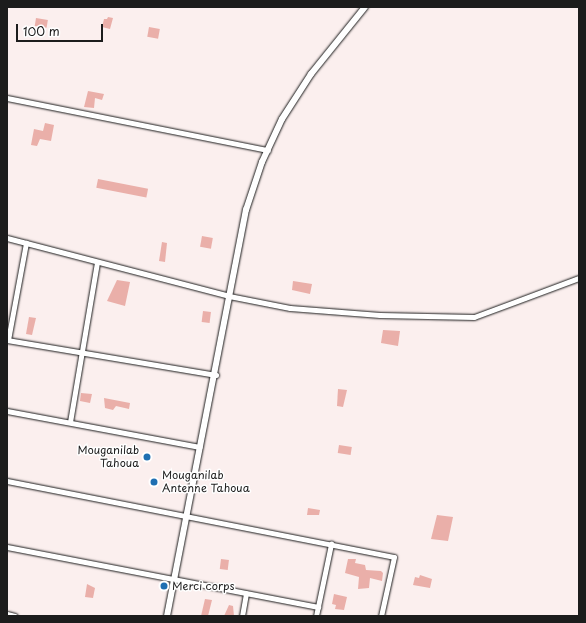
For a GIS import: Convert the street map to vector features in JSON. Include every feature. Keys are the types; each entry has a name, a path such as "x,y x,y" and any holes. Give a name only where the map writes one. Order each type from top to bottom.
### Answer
{"street":[{"path":"167,616 173,578 216,375 246,210 268,150 282,119 311,74 365,7"},
{"path":"7,98 268,150"},
{"path":"7,238 230,296 290,308 439,318 474,317 579,278"},
{"path":"26,243 8,340 216,375"},
{"path":"70,422 98,262"},
{"path":"7,411 200,447"},
{"path":"7,481 394,557 381,616"},
{"path":"316,616 330,544"},
{"path":"7,547 318,607"},
{"path":"242,616 246,593"},
{"path":"7,614 15,616"}],"building":[{"path":"108,17 113,18 110,29 102,27 104,19 107,19"},
{"path":"36,18 48,20 47,28 35,26"},
{"path":"149,27 160,29 158,39 147,37"},
{"path":"88,91 104,94 102,100 95,98 94,108 84,107"},
{"path":"45,123 54,125 51,141 40,139 37,146 31,145 34,129 43,131"},
{"path":"98,179 148,189 146,198 96,188"},
{"path":"202,236 213,238 211,249 200,247"},
{"path":"162,242 167,243 165,262 159,261"},
{"path":"117,280 130,282 125,306 107,301"},
{"path":"293,281 312,284 310,294 292,290"},
{"path":"203,311 211,312 210,323 202,322"},
{"path":"29,317 36,318 32,335 26,334"},
{"path":"383,330 400,331 398,346 381,343"},
{"path":"338,389 347,390 343,407 337,406"},
{"path":"81,393 92,394 90,403 80,401"},
{"path":"104,398 130,403 129,409 116,406 113,410 105,408"},
{"path":"339,445 352,447 351,455 338,453"},
{"path":"308,508 320,510 319,515 307,515"},
{"path":"437,515 453,517 448,541 431,539"},
{"path":"221,559 229,560 228,570 220,569"},
{"path":"348,559 356,559 355,563 365,565 366,570 381,571 383,573 382,581 370,578 369,588 358,589 359,577 345,573"},
{"path":"420,575 432,579 430,588 413,585 415,577 419,578"},
{"path":"87,584 95,588 93,598 85,597"},
{"path":"334,594 347,597 344,610 335,609 336,605 332,604"},
{"path":"205,599 212,600 208,616 201,616"},
{"path":"229,605 233,606 234,616 224,616"}],"place":[{"name":"Mouganilab Tahoua","path":"147,457"},
{"name":"Mouganilab Antenne Tahoua","path":"154,482"},
{"name":"Merci corps","path":"164,586"}]}
